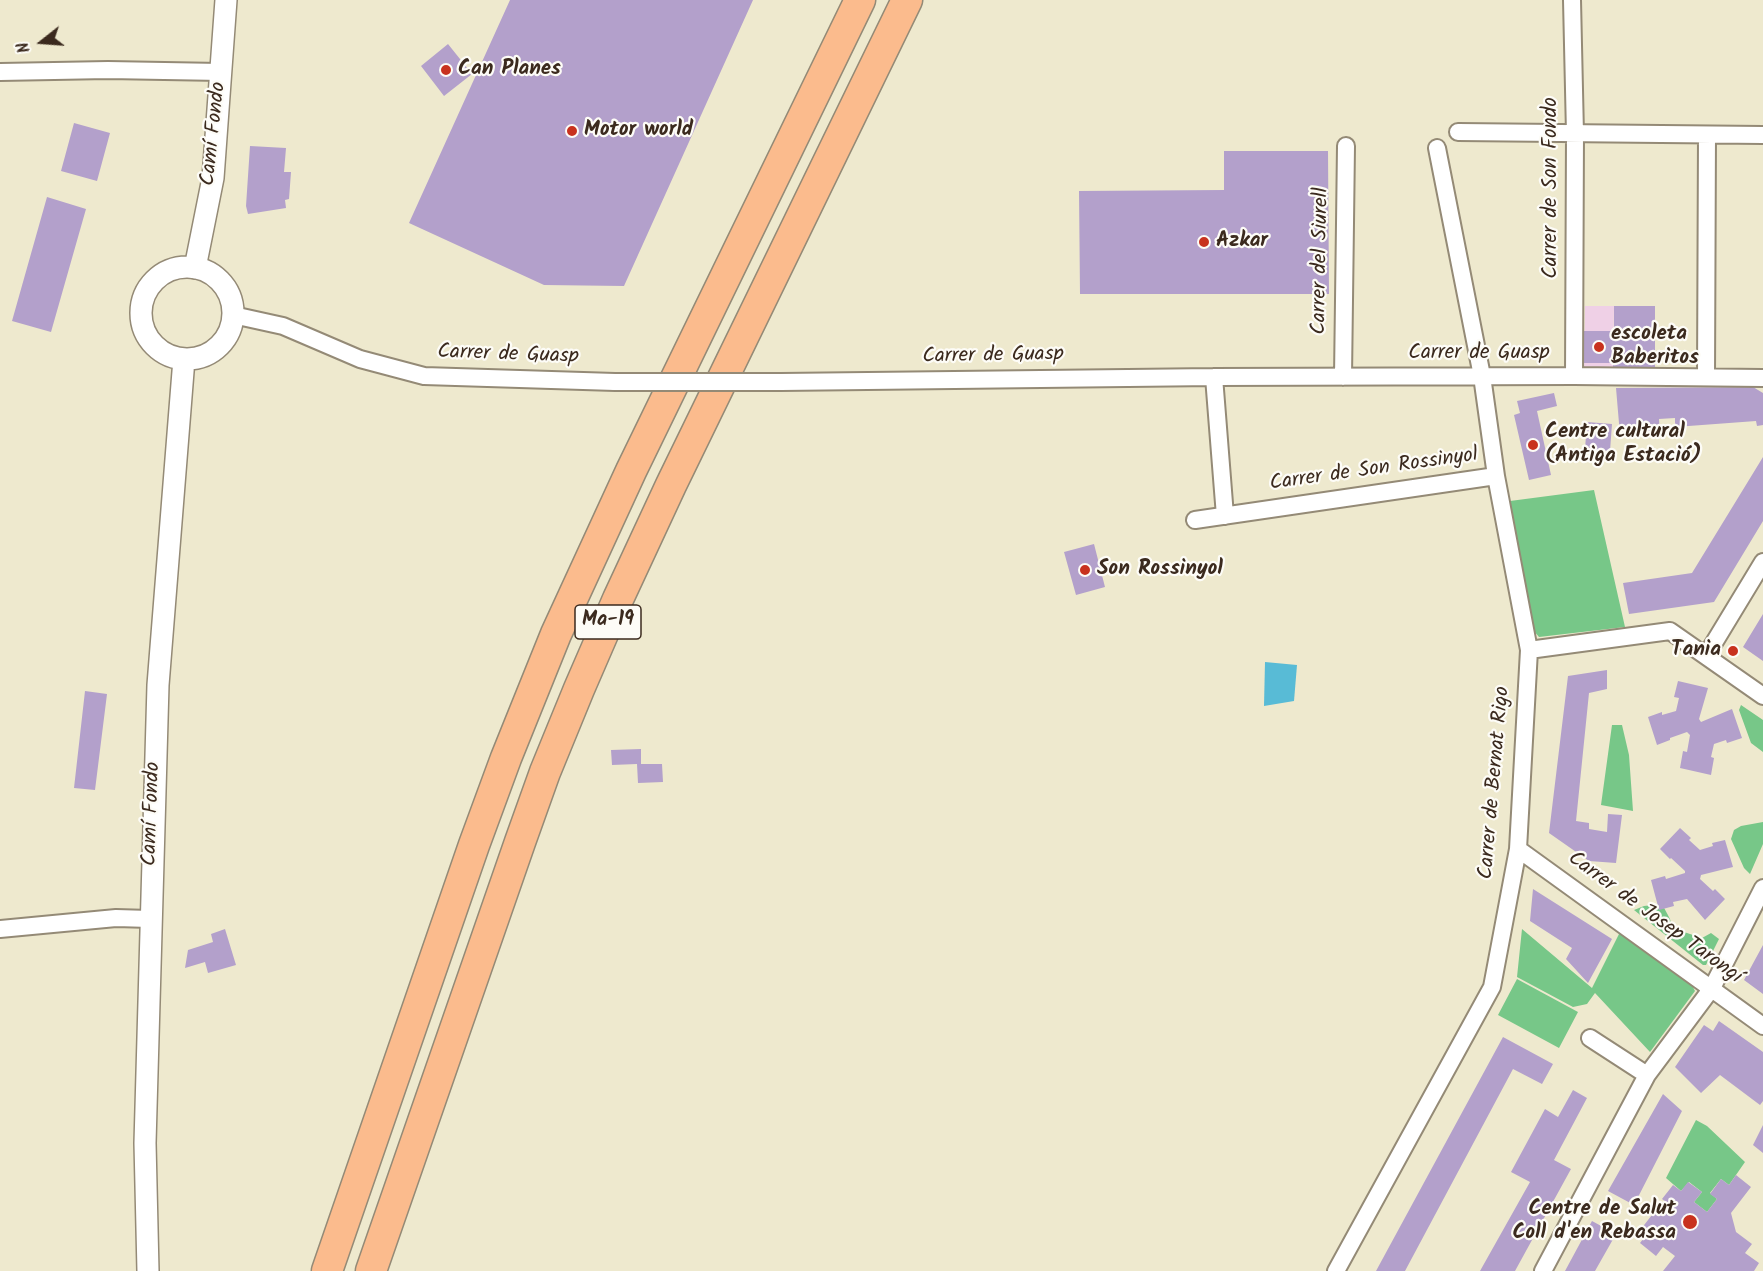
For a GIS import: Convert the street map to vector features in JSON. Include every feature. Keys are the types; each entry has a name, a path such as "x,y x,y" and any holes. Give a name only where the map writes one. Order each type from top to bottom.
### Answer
{"highway":[{"name":"Ma-19","path":"327,1271 474,844 556,634 631,471 860,0"},
{"name":"Ma-19","path":"371,1271 545,772 579,689 671,485 908,0"}],"street":[{"name":"Camí Fondo","path":"195,268 213,178 226,0"},
{"name":"Carrer de Son Fondo","path":"1572,0 1575,134 1574,376"},
{"path":"0,72 108,70 221,72"},
{"path":"1458,132 1763,135"},
{"path":"1706,377 1707,135"},
{"name":"Carrer del Siurell","path":"1343,377 1346,146"},
{"name":"Carrer de Son Rossinyol","path":"1195,520 1496,476 1482,376 1437,148"},
{"path":"195,268 208,272 219,280 227,290 232,302 233,315 230,330 212,352 198,358 184,359 171,356 159,349 150,339 141,314 146,294 157,278 175,269 195,268"},
{"name":"Carrer de Guasp","path":"233,315 284,326 360,359 424,376 781,382 1482,376 1761,379"},
{"name":"Camí Fondo","path":"148,1271 145,1143 158,685 184,359"},
{"path":"1214,377 1225,516"},
{"name":"Carrer de Bernat Rigo","path":"1336,1271 1492,987 1518,849 1529,650 1496,476"},
{"path":"1706,656 1763,562"},
{"path":"1529,650 1670,632 1763,696"},
{"name":"Carrer de Josep Tarongí","path":"1518,849 1763,1026"},
{"path":"1543,1271 1647,1075 1712,988 1763,888"},
{"path":"0,929 116,918 150,919"},
{"path":"1590,1038 1647,1075"}],"shaded area":[{"name":"escoleta Baberitos","path":"1585,306 1614,306 1613,368 1584,368"}],"green space":[{"path":"1594,490 1625,627 1539,637 1534,631 1510,501"},
{"path":"1741,705 1763,720 1763,752 1751,743 1739,710"},
{"path":"1612,725 1622,725 1629,755 1633,811 1601,805"},
{"path":"1763,822 1763,844 1750,874 1744,868 1731,839 1734,830 1741,826"},
{"path":"1662,904 1672,928 1702,938 1711,933 1719,939 1706,965 1703,965 1634,910 1644,906"},
{"path":"1522,929 1592,988 1621,930 1692,985 1695,991 1650,1052 1595,993 1587,1004 1573,1007 1517,977"},
{"path":"1517,979 1578,1012 1559,1048 1498,1015"},
{"path":"1696,1120 1707,1126 1745,1162 1729,1185 1721,1179 1710,1193 1717,1199 1707,1212 1694,1202 1702,1192 1689,1182 1681,1191 1666,1178"}],"water":[{"path":"1265,662 1297,665 1294,701 1264,706"}],"building":[{"name":"Motor world","path":"510,0 753,0 624,286 544,285 409,223"},
{"name":"Can Planes","path":"448,44 472,74 444,96 421,66"},
{"path":"74,123 110,133 97,181 61,171"},
{"path":"250,146 286,148 284,172 291,172 289,199 285,200 286,208 248,214 246,206"},
{"name":"Azkar","path":"1224,151 1328,151 1329,294 1080,294 1079,191 1224,190"},
{"path":"47,197 86,209 51,332 12,321"},
{"path":"1614,306 1655,306 1655,368 1613,368 1613,363 1584,363 1584,331 1614,331"},
{"path":"1753,387 1763,393 1763,425 1757,426 1756,421 1675,427 1675,418 1659,419 1660,435 1620,435 1616,388"},
{"name":"Centre cultural (Antiga Estació)","path":"1554,393 1557,406 1537,411 1551,475 1529,480 1514,415 1520,413 1517,401"},
{"path":"1587,422 1612,424 1610,451 1585,449"},
{"path":"1763,457 1763,521 1714,602 1629,614 1623,583 1692,573"},
{"name":"Son Rossinyol","path":"1094,544 1105,587 1076,595 1064,552"},
{"path":"1763,614 1763,661 1743,647"},
{"path":"1607,670 1607,689 1589,693 1576,821 1589,823 1589,829 1607,832 1608,814 1622,815 1616,863 1589,861 1549,833 1568,676"},
{"path":"1678,681 1708,688 1699,719 1701,722 1732,709 1742,738 1714,744 1711,775 1680,768 1683,751 1687,752 1690,735 1687,732 1657,745 1648,717 1662,712 1662,715 1676,711 1679,698 1674,697"},
{"path":"85,691 107,694 95,790 74,788"},
{"path":"641,749 641,764 662,764 663,782 638,783 637,764 612,765 611,750"},
{"path":"1680,828 1700,850 1713,846 1712,843 1725,840 1733,867 1701,875 1700,879 1725,899 1705,920 1687,899 1673,902 1674,906 1659,910 1651,880 1665,876 1666,879 1685,873 1660,849"},
{"path":"1533,889 1612,939 1588,983 1566,959 1572,948 1530,921"},
{"path":"225,929 236,965 208,973 205,962 185,968 188,950 213,942 211,934"},
{"path":"1763,945 1763,994 1744,980"},
{"path":"1719,1021 1763,1052 1763,1101 1760,1105 1720,1075 1701,1093 1675,1067 1704,1025 1713,1031"},
{"path":"1503,1037 1553,1064 1542,1084 1513,1069 1405,1271 1376,1271"},
{"path":"1573,1090 1587,1098 1554,1160 1571,1169 1515,1271 1480,1271 1530,1182 1511,1172 1545,1109 1558,1117"},
{"path":"1663,1094 1682,1111 1634,1205 1608,1191"},
{"path":"1763,1125 1763,1153 1753,1145"},
{"name":"Centre de Salut Coll d'en Rebassa","path":"1736,1175 1751,1187 1731,1213 1736,1232 1752,1244 1745,1253 1759,1263 1754,1271 1663,1271 1675,1256 1663,1247 1656,1256 1640,1243 1647,1234 1641,1229 1655,1211 1662,1216 1670,1205 1662,1199 1673,1185 1681,1191 1688,1182 1702,1192 1694,1202 1707,1212 1717,1199 1710,1194 1721,1179 1729,1185"},
{"path":"1592,1221 1616,1234 1595,1271 1565,1271"}],"place":[{"name":"Can Planes","path":"446,70"},
{"name":"Motor world","path":"572,131"},
{"name":"Azkar","path":"1204,242"},
{"name":"escoleta Baberitos","path":"1599,347"},
{"name":"Centre cultural (Antiga Estació)","path":"1533,445"},
{"name":"Son Rossinyol","path":"1085,570"},
{"name":"Tania","path":"1733,651"},
{"name":"Centre de Salut Coll d'en Rebassa","path":"1690,1222"}]}
